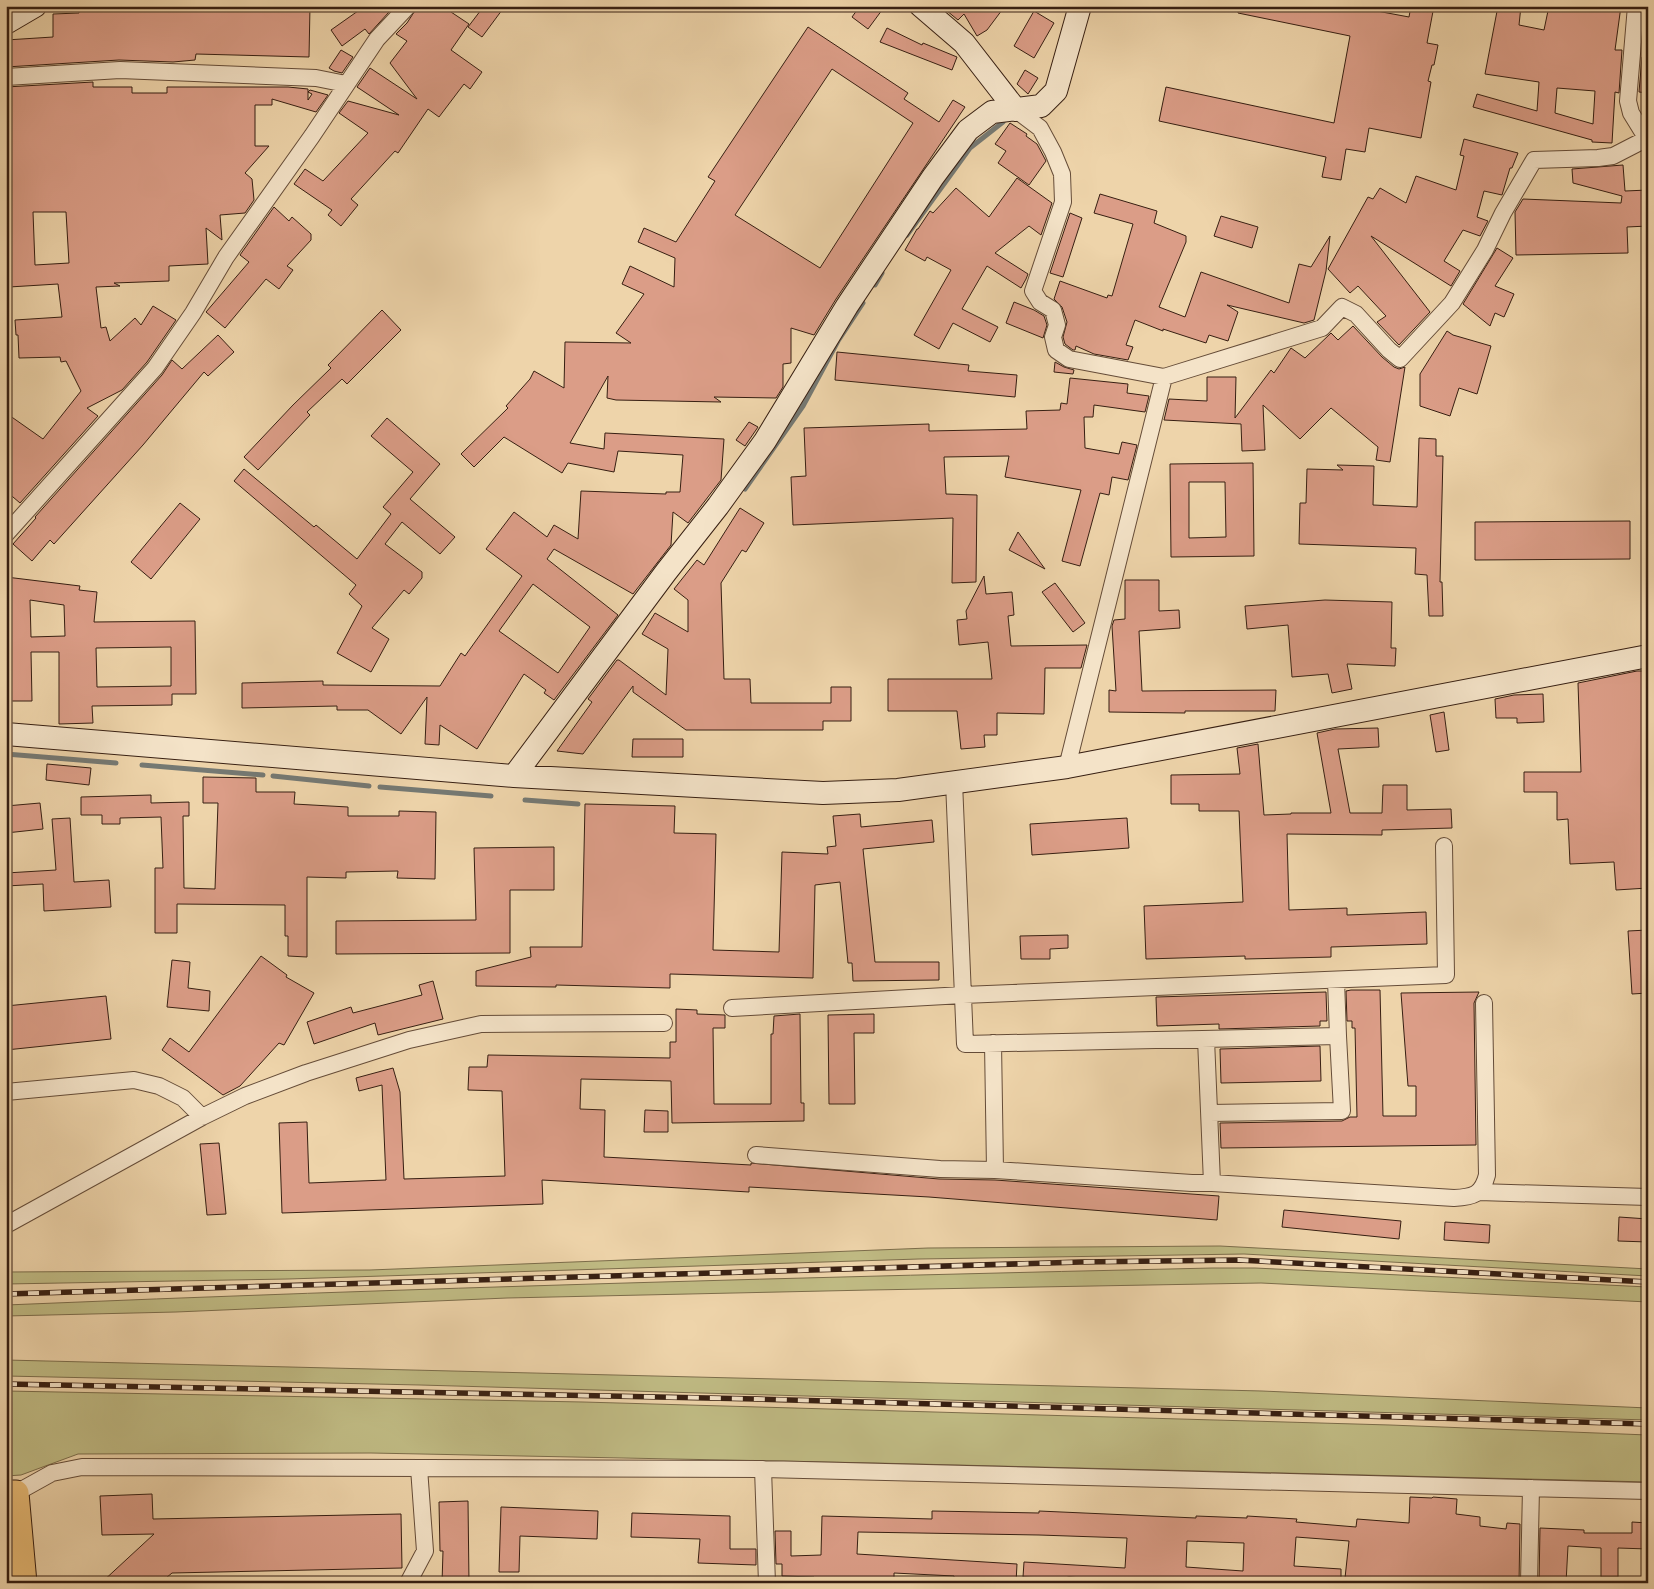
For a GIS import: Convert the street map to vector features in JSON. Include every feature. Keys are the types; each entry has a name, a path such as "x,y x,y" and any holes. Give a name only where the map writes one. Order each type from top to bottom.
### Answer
{"main road":[{"path":"6,23 35,6"},
{"path":"921,6 964,43 1016,110"},
{"path":"514,776 765,442 847,306 933,177 968,130 992,112 1041,106 1056,91 1080,6"},
{"path":"6,734 514,776 823,792 898,790 1067,766 1648,656"},
{"path":"11,1493 24,1583"}],"street":[{"path":"6,534 155,368 193,313 226,257 312,136 377,39 408,6"},
{"path":"1016,110 1040,128 1062,174 1063,202 1033,291 1040,302 1053,310 1057,325 1053,338 1056,350 1069,358 1164,377 1322,328 1342,307 1356,314 1389,350 1400,358 1452,303 1485,250 1534,160 1613,156 1647,138 1631,113 1628,101 1636,6"},
{"path":"6,77 120,70 316,78 346,84"},
{"path":"1067,766 1164,377"},
{"path":"954,782 965,1044 1338,1036"},
{"path":"732,1008 964,995 1446,975 1444,846"},
{"path":"1210,1113 1342,1111 1336,980"},
{"path":"1480,1192 1487,1175 1484,1002"},
{"path":"6,1225 245,1096 306,1073 410,1040 481,1024 664,1024"},
{"path":"1206,1039 1212,1183"},
{"path":"994,1043 995,1170"},
{"path":"6,1092 134,1080 159,1086 183,1098 202,1118"},
{"path":"756,1156 940,1169 995,1170 1454,1198 1468,1197 1480,1192 1648,1197"},
{"path":"11,1493 52,1473 82,1467 763,1469 1648,1491"},
{"path":"408,1583 425,1551 420,1468"},
{"path":"763,1469 767,1583"},
{"path":"1529,1583 1531,1488"}],"shaded area":[{"path":"1220,1246 1648,1269 1648,1276 1244,1254 919,1259 288,1279 6,1284 6,1272 370,1270 928,1248"},
{"path":"1255,1268 1648,1287 1648,1302 1261,1283 507,1298 176,1312 6,1316 6,1305 308,1293"},
{"path":"6,1360 1262,1391 1648,1408 1648,1420 420,1385 6,1376"},
{"path":"6,1391 583,1402 1390,1425 1648,1435 1648,1482 371,1453 78,1454 21,1475 6,1476"}],"building":[{"path":"79,6 157,6 157,8 188,6 310,6 309,57 196,54 195,60 173,62 119,60 6,67 6,40 53,37 53,14 79,13"},
{"path":"365,6 385,6 389,12 369,34 365,29 342,46 331,30"},
{"path":"418,6 442,6 469,24 451,50 482,72 470,89 464,84 439,117 428,109 398,153 395,151 351,199 358,205 341,226 328,215 332,210 294,184 305,169 323,181 368,133 339,113 348,101 399,115 357,87 370,68 417,99 390,63 407,41 396,34 407,23"},
{"path":"484,6 505,6 482,37 468,27"},
{"path":"860,6 885,6 868,29 852,17"},
{"path":"941,6 1005,6 987,30 977,36 964,14 958,20"},
{"path":"1238,6 1350,6 1409,17 1411,6 1434,6 1427,43 1438,45 1428,81 1431,82 1421,138 1369,128 1365,152 1346,149 1341,180 1322,177 1326,157 1159,121 1166,87 1334,123 1350,36 1238,13"},
{"path":"1498,6 1521,6 1519,25 1544,30 1549,6 1621,6 1615,50 1622,50 1619,93 1615,92 1612,143 1592,142 1592,140 1473,107 1477,94 1537,111 1539,82 1485,74","holes":["1557,88 1595,91 1593,124 1555,113"]},
{"path":"1034,11 1054,23 1034,58 1014,46"},
{"path":"808,27 908,93 904,99 939,122 953,100 965,107 836,299 814,335 791,328 791,363 783,364 783,387 776,398 714,397 721,402 616,400 607,398 608,376 570,443 604,449 605,433 724,439 721,480 688,523 673,512 671,545 633,594 554,549 547,559 618,615 554,700 544,693 546,690 524,674 477,749 440,725 439,745 425,744 427,697 401,734 368,710 337,710 337,706 242,708 242,683 323,681 323,685 440,686 461,653 465,656 522,576 486,549 514,512 547,537 554,525 578,539 581,491 666,494 666,492 680,492 683,455 618,451 614,472 568,463 562,473 504,437 474,467 461,454 508,408 506,406 530,379 534,371 564,388 565,342 631,343 616,333 644,294 622,284 630,266 674,287 675,258 638,242 644,228 676,242 715,181 708,177","holes":["832,69 913,123 820,268 735,215","533,584 590,627 558,673 499,631"]},
{"path":"887,28 922,45 923,43 957,57 952,70 880,42"},
{"path":"341,50 353,57 342,73 329,68"},
{"path":"1642,57 1648,57 1648,93 1639,92"},
{"path":"1025,70 1038,78 1028,94 1017,84"},
{"path":"93,82 93,87 132,87 132,93 167,93 167,87 288,87 308,89 308,92 310,90 328,95 316,112 272,99 272,105 255,105 255,146 269,146 245,173 252,179 254,200 245,213 220,215 222,240 206,228 208,264 169,266 169,281 114,283 120,286 96,287 101,328 106,327 110,341 135,318 141,325 153,306 176,320 147,362 122,390 87,408 98,416 20,503 6,491 6,413 43,439 81,391 66,361 61,362 60,357 19,358 15,320 62,317 58,284 9,287 6,222 9,222 10,181 6,181 6,87","holes":["308,92 312,94 308,100","33,212 66,212 69,263 35,265"]},
{"path":"1010,123 1027,134 1026,136 1037,144 1046,161 1029,185 998,163 1006,151 995,144"},
{"path":"1464,139 1518,153 1512,168 1510,168 1502,195 1484,191 1477,217 1488,221 1480,236 1463,230 1444,261 1460,271 1451,286 1371,236 1430,312 1399,345 1377,322 1386,316 1358,286 1350,293 1328,269 1368,197 1373,199 1380,188 1406,203 1416,176 1456,190 1464,156 1460,155"},
{"path":"1623,165 1625,191 1648,190 1648,226 1627,227 1628,253 1516,255 1515,212 1523,199 1621,203 1622,196 1573,183 1572,169"},
{"path":"1017,178 1052,203 1041,235 1029,226 995,253 1028,274 1026,279 1021,288 987,266 962,309 998,327 990,342 953,323 939,349 914,335 951,270 927,257 925,261 905,250 930,211 933,213 956,188 989,217"},
{"path":"1100,194 1157,211 1154,223 1186,236 1186,242 1159,307 1185,317 1201,272 1289,303 1299,264 1311,267 1330,236 1326,271 1314,320 1304,323 1227,305 1238,312 1228,341 1209,335 1206,343 1163,329 1163,331 1135,320 1126,345 1133,347 1128,360 1094,354 1076,346 1075,350 1073,350 1065,344 1063,337 1067,322 1062,307 1054,299 1060,281 1107,298 1108,295 1112,296 1133,224 1094,213"},
{"path":"274,207 289,221 292,217 311,234 311,240 287,266 293,270 279,289 266,279 225,328 206,312 249,262 240,255"},
{"path":"1070,213 1082,218 1063,277 1050,273"},
{"path":"1221,216 1258,227 1252,248 1214,236"},
{"path":"1497,248 1513,258 1495,286 1514,294 1504,317 1495,313 1490,326 1463,304"},
{"path":"1014,302 1044,316 1047,325 1043,338 1006,323"},
{"path":"382,310 401,330 347,384 342,379 307,412 310,415 258,470 244,457 331,368 328,365"},
{"path":"1353,326 1394,367 1399,369 1405,367 1390,462 1376,460 1378,447 1331,408 1300,439 1263,405 1265,450 1242,451 1241,424 1164,420 1169,399 1207,401 1207,377 1236,377 1235,418 1271,370 1274,373 1291,348 1305,358 1331,333 1338,340"},
{"path":"1447,331 1453,335 1491,346 1477,394 1459,388 1450,416 1420,406 1420,374"},
{"path":"218,335 234,352 208,376 204,372 143,445 54,544 50,540 32,561 13,544 162,375 172,360 182,369"},
{"path":"837,352 969,365 968,371 1017,375 1015,397 835,380"},
{"path":"1055,362 1074,370 1073,374 1054,372"},
{"path":"1070,378 1128,384 1127,393 1149,396 1145,412 1094,405 1093,417 1084,417 1085,448 1119,454 1122,442 1137,445 1128,480 1112,477 1109,495 1100,493 1080,566 1062,561 1081,490 1005,477 1009,456 944,457 946,494 977,495 976,582 952,583 953,518 793,525 791,477 806,476 804,428 929,424 929,431 1027,429 1026,411 1060,410 1061,403 1067,404"},
{"path":"387,418 440,464 410,499 455,537 440,554 402,522 385,544 422,572 422,578 409,594 404,590 372,628 389,639 371,672 337,653 362,606 349,594 356,585 234,481 244,469 314,527 316,525 357,559 391,514 383,507 413,472 371,436"},
{"path":"749,422 758,427 745,446 736,440"},
{"path":"1419,438 1436,439 1436,456 1443,456 1440,582 1442,582 1443,616 1429,616 1427,575 1415,574 1416,548 1299,544 1300,503 1306,503 1307,469 1343,470 1337,465 1374,466 1373,505 1417,507"},
{"path":"1253,463 1254,556 1171,557 1170,464","holes":["1189,482 1225,482 1226,537 1189,538"]},
{"path":"180,503 200,519 151,579 131,562"},
{"path":"740,508 764,523 746,552 742,550 721,583 724,679 750,679 751,703 831,703 831,687 851,687 851,721 823,721 823,730 686,730 633,692 633,686 583,754 557,751 592,702 588,699 617,660 666,695 668,649 642,634 655,613 688,632 688,600 674,589 697,560 704,565"},
{"path":"1630,521 1630,559 1475,560 1475,522"},
{"path":"1018,532 1045,569 1009,550"},
{"path":"984,576 986,594 1012,592 1014,615 1008,616 1011,646 1087,645 1081,668 1045,668 1044,714 997,713 997,735 984,735 985,747 961,749 957,711 888,711 888,679 992,679 988,642 959,645 957,620 967,619 966,611"},
{"path":"6,577 80,586 79,590 97,592 94,622 195,621 196,694 172,694 172,705 92,706 93,723 59,724 59,652 31,652 32,701 6,701","holes":["30,600 64,605 65,636 31,637","171,647 171,686 97,687 96,648"]},
{"path":"1125,580 1159,580 1159,611 1179,610 1180,628 1139,631 1142,691 1276,690 1275,711 1109,712 1109,690 1116,691 1112,626 1114,620 1125,619"},
{"path":"1055,583 1085,623 1073,632 1042,592"},
{"path":"1325,600 1392,602 1391,648 1396,648 1395,666 1347,664 1352,689 1332,693 1328,674 1292,677 1288,625 1247,629 1245,606"},
{"path":"1643,671 1644,758 1648,758 1648,888 1616,890 1614,862 1570,864 1568,819 1557,820 1557,792 1524,792 1524,772 1581,772 1578,683"},
{"path":"1543,694 1544,722 1517,723 1517,718 1496,718 1495,699 1514,695"},
{"path":"1444,712 1449,750 1436,752 1430,715"},
{"path":"1378,728 1379,747 1338,749 1350,813 1382,813 1383,785 1407,785 1407,810 1451,809 1452,828 1382,830 1382,835 1287,834 1289,910 1347,908 1347,915 1426,912 1427,944 1331,947 1331,957 1245,959 1245,956 1146,959 1144,906 1243,902 1239,811 1199,811 1199,804 1171,804 1171,775 1240,774 1237,748 1258,744 1264,815 1331,813 1317,733 1335,729"},
{"path":"633,739 683,739 683,757 632,757"},
{"path":"47,764 91,768 89,785 46,780"},
{"path":"203,777 256,778 256,792 295,792 294,804 348,807 348,816 399,816 399,811 436,812 435,879 397,878 398,871 346,872 346,878 307,877 307,957 288,956 288,936 285,936 285,905 177,904 177,933 155,933 155,868 163,868 161,817 120,818 120,824 102,824 102,815 81,815 81,797 151,795 151,803 189,802 189,816 183,816 184,888 215,889 218,803 203,803"},
{"path":"40,803 43,829 6,833 6,806"},
{"path":"585,804 675,806 674,833 716,834 713,950 779,952 782,852 828,854 827,847 836,846 833,816 860,814 861,827 932,820 934,842 863,849 875,962 939,962 939,980 853,981 852,963 848,963 840,882 815,885 813,978 670,974 670,988 556,985 556,987 476,986 476,971 531,957 530,947 582,947"},
{"path":"70,818 74,882 109,880 111,907 44,911 43,884 6,886 6,873 56,870 52,819"},
{"path":"1127,818 1129,848 1032,855 1030,824"},
{"path":"554,847 554,890 510,890 510,953 336,954 336,921 476,920 474,848"},
{"path":"1648,930 1648,993 1632,994 1628,931"},
{"path":"1068,935 1068,948 1050,949 1050,959 1021,959 1020,936"},
{"path":"261,956 287,975 286,977 314,993 284,1045 279,1043 240,1086 223,1095 162,1050 170,1038 189,1052"},
{"path":"172,960 190,962 188,988 210,991 209,1011 167,1007"},
{"path":"433,981 443,1019 378,1035 375,1023 314,1044 307,1022 351,1007 353,1013 422,995 419,985"},
{"path":"1380,990 1383,1116 1416,1116 1416,1086 1408,1086 1401,993 1479,992 1474,1003 1476,1145 1221,1148 1220,1123 1342,1121 1350,1117 1357,1117 1355,1028 1352,1028 1352,1021 1347,1021 1346,991"},
{"path":"1326,992 1327,1021 1320,1021 1320,1026 1219,1029 1219,1024 1157,1026 1156,997"},
{"path":"106,996 111,1039 6,1050 6,1006"},
{"path":"676,1009 697,1010 697,1014 725,1015 725,1028 713,1028 714,1104 771,1104 771,1034 773,1034 774,1016 800,1014 801,1103 804,1103 804,1121 672,1123 671,1081 581,1079 580,1109 605,1110 604,1157 751,1165 751,1163 939,1179 995,1180 1219,1196 1217,1220 929,1197 749,1187 749,1192 542,1180 543,1204 282,1213 279,1123 307,1122 309,1183 386,1180 382,1085 359,1091 356,1078 393,1068 400,1092 404,1179 505,1176 502,1091 468,1090 469,1067 487,1067 488,1055 670,1058 670,1042 676,1042"},
{"path":"874,1014 874,1033 854,1033 855,1104 829,1104 828,1015"},
{"path":"1320,1046 1321,1081 1221,1083 1220,1049"},
{"path":"645,1110 668,1111 668,1132 644,1132"},
{"path":"219,1143 226,1214 207,1215 200,1144"},
{"path":"1284,1210 1401,1221 1399,1239 1282,1227"},
{"path":"1619,1217 1648,1219 1648,1242 1618,1241"},
{"path":"1445,1222 1490,1225 1489,1243 1444,1240"},
{"path":"152,1494 153,1519 401,1514 402,1568 172,1573 160,1583 101,1583 154,1534 102,1535 100,1496"},
{"path":"1410,1497 1433,1497 1457,1499 1456,1514 1480,1517 1480,1526 1506,1529 1507,1523 1520,1524 1519,1583 1394,1583 1345,1578 1349,1541 1296,1537 1294,1566 1341,1569 1341,1583 1251,1579 1251,1583 1124,1583 1124,1581 1069,1577 1059,1579 1023,1577 1024,1562 1125,1568 1127,1538 1039,1535 858,1532 857,1554 1017,1564 1016,1583 954,1583 954,1576 894,1573 894,1581 852,1578 852,1581 814,1582 814,1577 782,1576 782,1564 776,1564 775,1531 791,1531 791,1556 821,1555 822,1516 932,1519 932,1511 1039,1513 1039,1511 1196,1518 1196,1516 1247,1518 1247,1516 1297,1519 1296,1522 1356,1527 1357,1519 1409,1523","holes":["1187,1541 1244,1543 1243,1571 1186,1567"]},
{"path":"468,1501 469,1583 442,1583 443,1551 440,1551 439,1502"},
{"path":"501,1507 598,1511 597,1539 520,1536 519,1572 499,1572"},
{"path":"632,1513 730,1516 730,1549 756,1549 756,1565 698,1563 700,1539 631,1537"},
{"path":"1632,1522 1648,1523 1648,1549 1618,1548 1618,1577 1601,1577 1601,1548 1568,1546 1566,1583 1539,1583 1540,1528 1584,1530 1584,1533 1632,1533"}],"waterway":[{"path":"907,235 970,148 1003,122"},
{"path":"875,285 882,273"},
{"path":"745,489 803,406 838,341 863,303"},
{"path":"6,754 116,763"},
{"path":"142,765 263,775"},
{"path":"273,776 369,786"},
{"path":"380,787 491,796"},
{"path":"525,800 578,804"}],"railway":[{"path":"6,1294 1081,1262 1239,1260 1648,1282"},
{"path":"6,1384 757,1399 1648,1424"}]}
